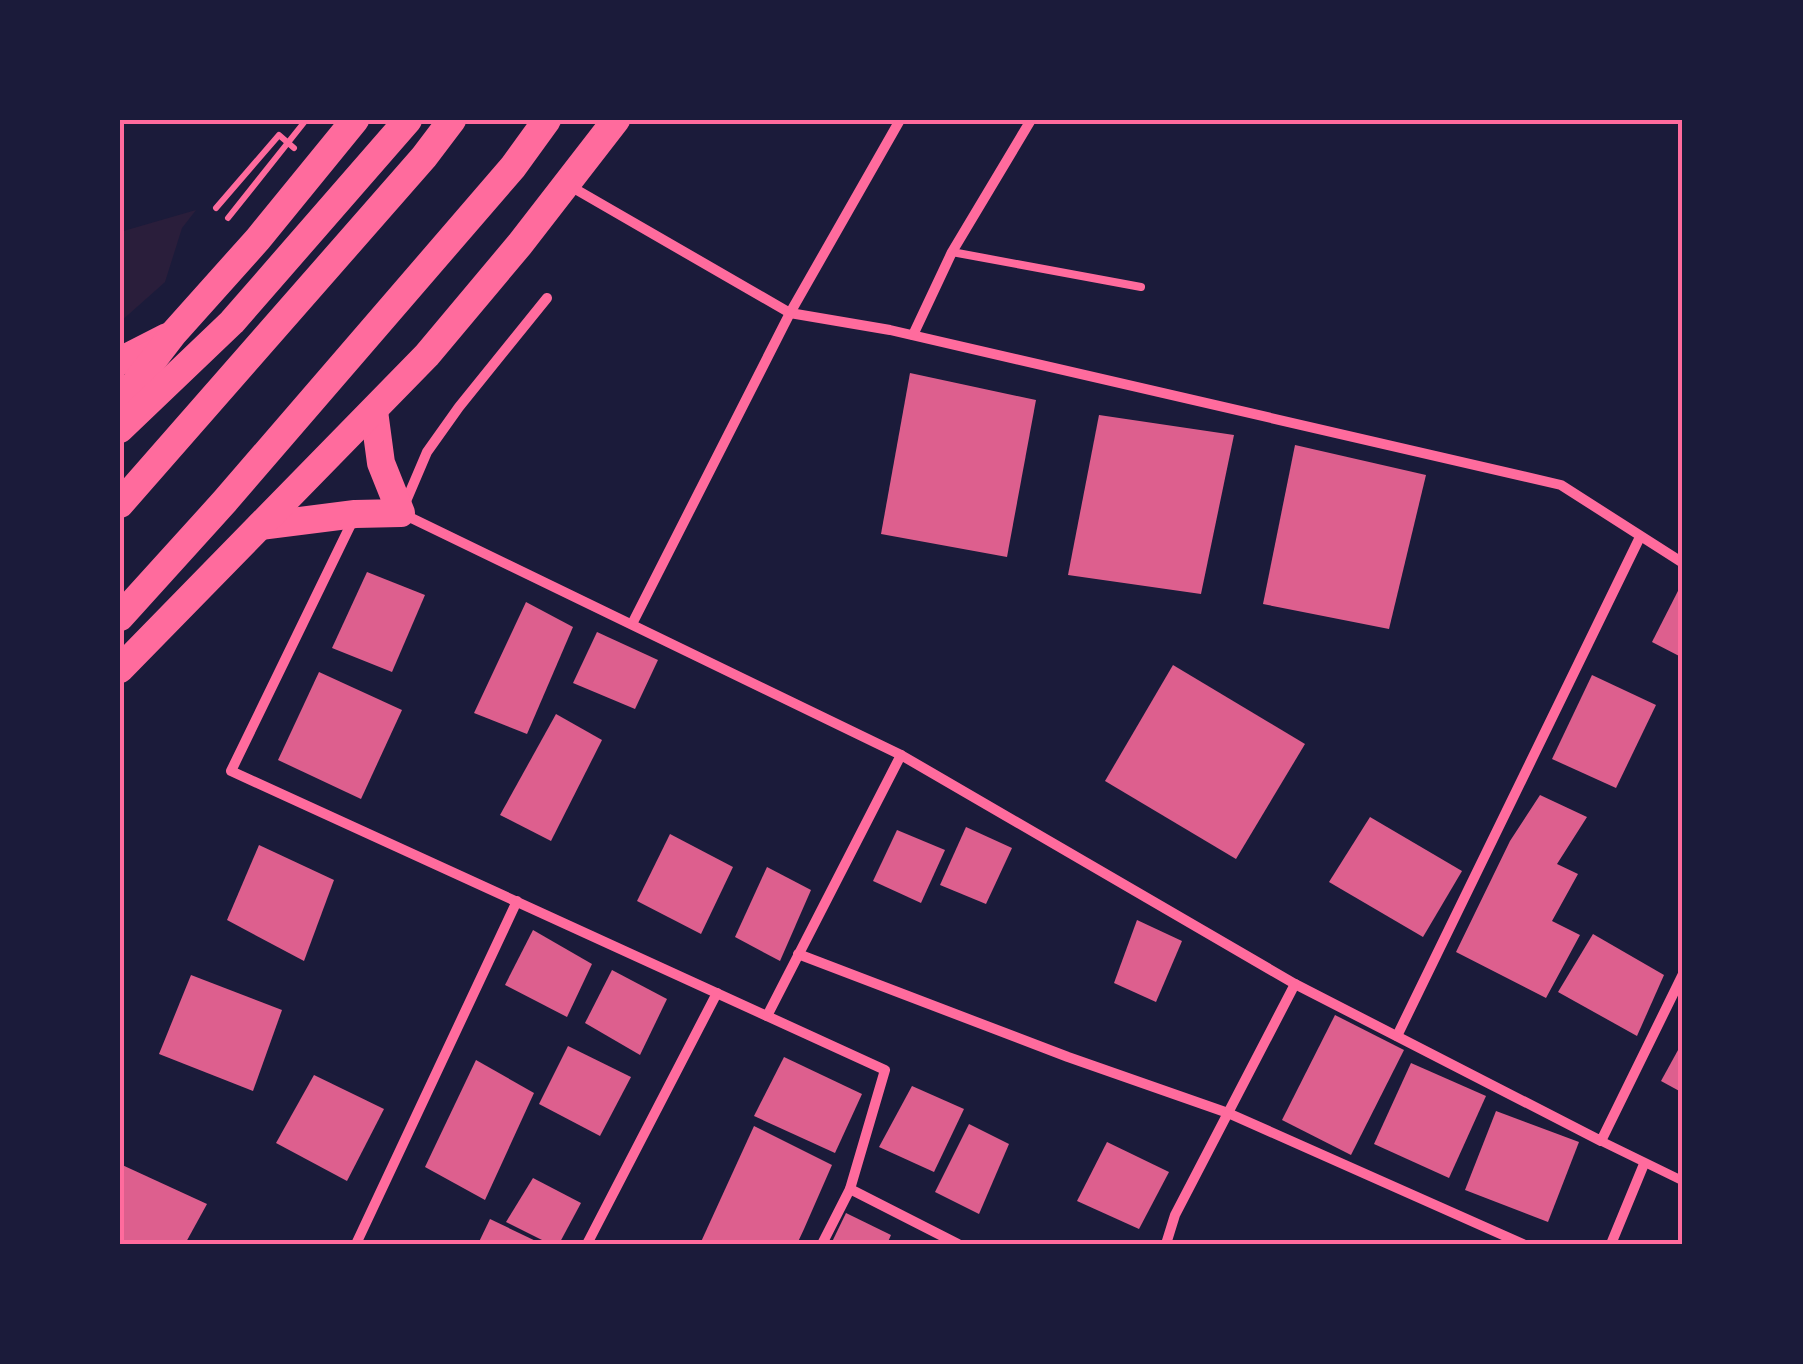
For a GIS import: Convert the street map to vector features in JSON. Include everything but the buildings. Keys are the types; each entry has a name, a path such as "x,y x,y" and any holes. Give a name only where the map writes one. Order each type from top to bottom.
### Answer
{"highway":[{"path":"120,403 173,334 356,120"},
{"path":"120,428 232,322 408,120"},
{"path":"120,504 412,172 452,120"},
{"path":"120,616 225,501 513,168 547,120"},
{"path":"120,669 427,355 616,120"},
{"path":"120,361 173,334"},
{"path":"260,526 355,514 401,514 381,463 374,411"},
{"path":"120,647 225,501"}],"street":[{"path":"632,624 790,314 900,120"},
{"path":"913,335 952,252 1031,120"},
{"path":"567,184 790,314 913,335 1561,485 1683,563"},
{"path":"546,298 427,452 401,514 901,755 1295,984 1683,1181"},
{"path":"355,514 231,771 885,1070 850,1190 822,1244"},
{"path":"1397,1036 1640,538"},
{"path":"767,1016 901,755"},
{"path":"356,1244 517,901"},
{"path":"798,954 1228,1114 1523,1244"},
{"path":"1601,1141 1683,974"},
{"path":"1166,1244 1175,1215 1295,984"},
{"path":"587,1244 717,993"},
{"path":"1610,1244 1644,1164"},
{"path":"850,1190 958,1244"}],"lane":[{"path":"952,252 1140,286"}],"path":[{"path":"228,218 306,120"},
{"path":"216,208 278,135"}],"shaded area":[{"path":"196,210 182,228 165,282 120,322 120,232"}]}
